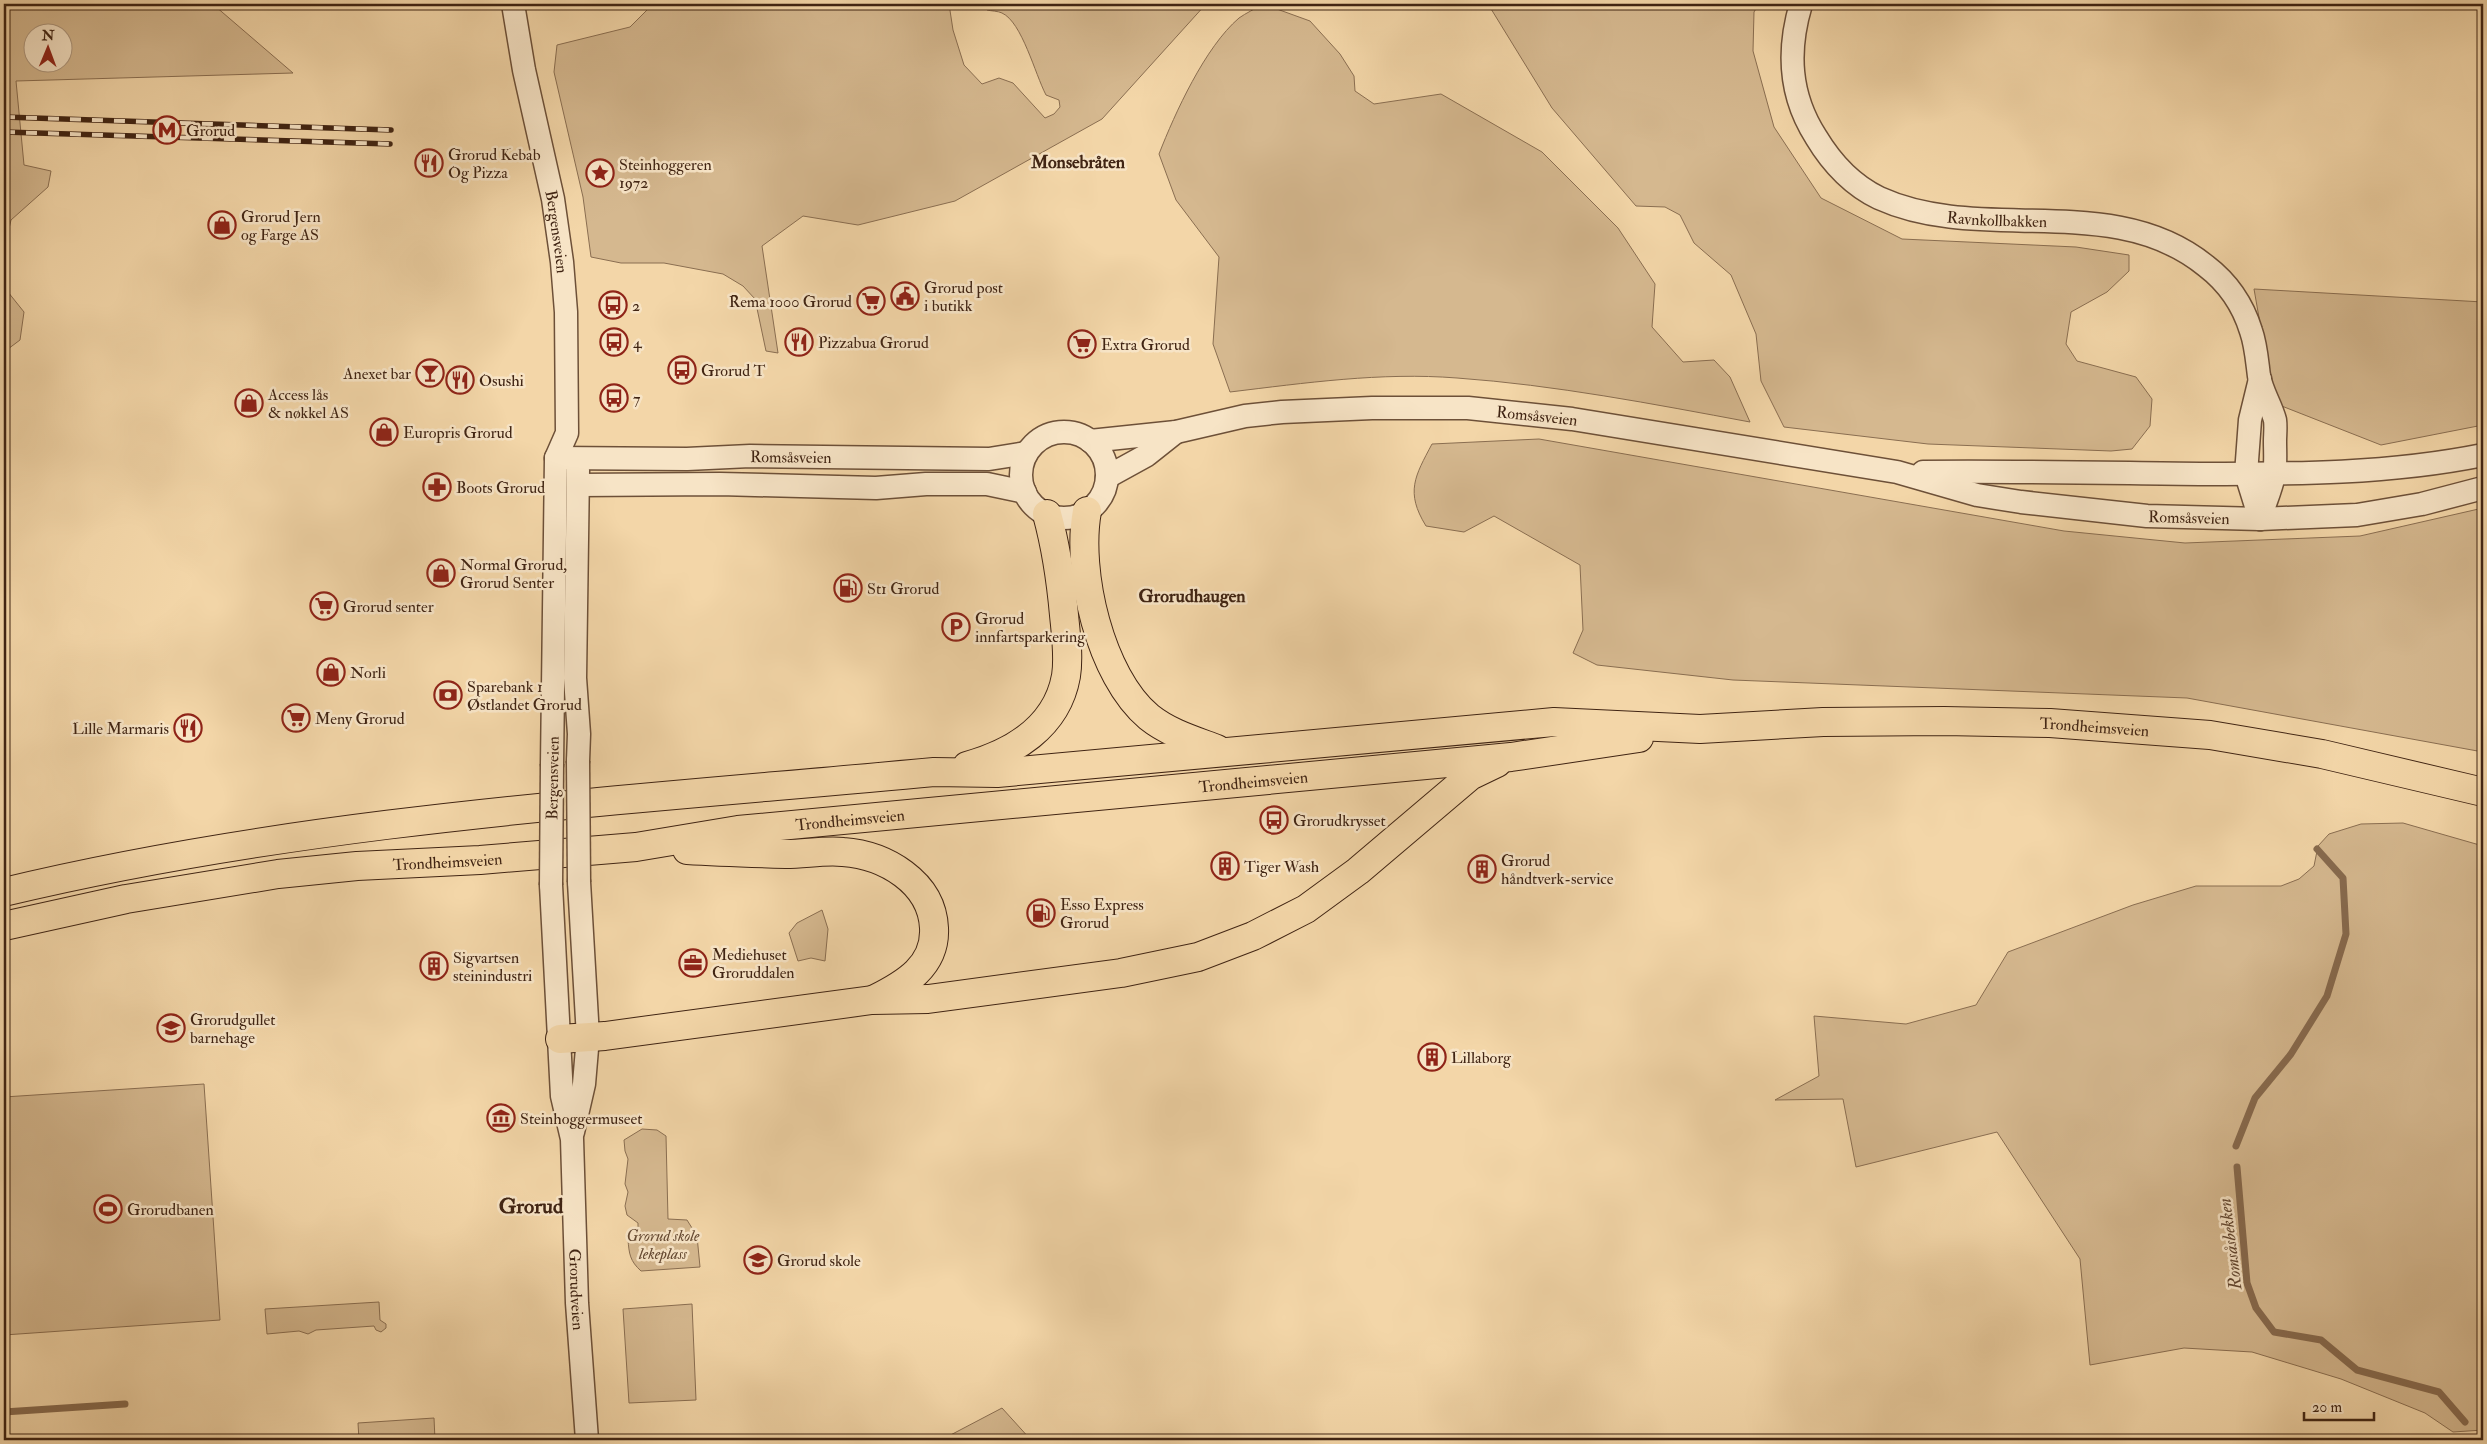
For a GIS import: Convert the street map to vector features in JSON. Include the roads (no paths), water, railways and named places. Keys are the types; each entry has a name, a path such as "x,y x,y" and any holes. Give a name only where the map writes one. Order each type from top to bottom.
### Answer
{"highway":[{"path":"1087,511 1084,526 1085,547 1096,623 1113,671 1126,692 1140,708 1162,726 1179,736 1226,753"},
{"path":"934,772 968,766 991,758 1028,738 1047,719 1060,696 1066,676 1065,624 1060,574 1047,514"},
{"name":"Trondheimsveien","path":"4,926 126,899 278,874 357,866 480,860 636,847 756,828 1511,757 1700,729 1881,720 2050,723 2152,730 2210,735 2296,749 2483,792"},
{"name":"Trondheimsveien","path":"4,892 116,866 344,830 934,772 997,773 1554,722 1700,729"},
{"path":"560,1039 872,1000 928,999 1121,973 1189,959 1223,948 1282,923 1306,910 1358,871 1470,776 1511,757"},
{"path":"636,847 766,854 843,852 874,860 903,873 914,882 928,899 933,919 933,942 926,962 913,977 902,985 872,1000"}],"street":[{"name":"Bergensveien","path":"513,4 524,70 547,166 559,229 566,312 568,458 552,764 551,885"},
{"name":"Ravnkollbakken","path":"1801,4 1792,38 1791,60 1797,98 1804,118 1825,153 1858,185 1878,197 1905,207 1931,213 2115,227 2138,231 2178,247 2214,272 2237,300 2251,330 2260,379 2276,422 2274,474 2260,519"},
{"name":"Ravnkollbakken","path":"2260,379 2250,420 2246,474 2260,519"},
{"name":"Romsåsveien","path":"1090,441 1176,432 1245,416 1282,412 1372,408 1468,408 1572,419 1896,472 1977,495 2068,508 2147,516 2260,519 2375,512 2422,504 2483,488"},
{"path":"1064,432 1078,434 1090,441 1103,457 1107,477 1101,496 1087,511 1067,517 1047,514 1038,509 1025,492 1021,480 1026,453 1041,439 1051,434 1064,432"},
{"name":"Romsåsveien","path":"1107,477 1147,455 1176,432"},
{"name":"Romsåsveien","path":"568,458 687,460 769,456 989,459 1026,453"},
{"name":"Romsåsveien","path":"1896,472 2274,474 2395,469 2443,463 2483,455"},
{"name":"Bergensveien","path":"568,458 578,485 575,678 579,734 579,882"},
{"name":"Romsåsveien","path":"578,485 720,484 876,488 926,484 987,484 1025,492"},
{"name":"Grorudveien","path":"572,1139 584,1084 588,1037 579,882"},
{"name":"Grorudveien","path":"551,885 562,1096 572,1139 577,1304 586,1440"}],"waterway":[{"name":"Romsåsbekken","path":"2236,1146 2255,1098 2291,1054 2327,996 2346,934 2343,878 2317,849"},
{"name":"Romsåsbekken","path":"2237,1167 2247,1283 2256,1308 2274,1332 2321,1340 2357,1370 2439,1392 2465,1422"},
{"path":"4,1412 125,1404"}],"railway":[{"path":"4,117 391,130"},
{"path":"4,132 390,144"}],"place":[{"name":"Grorud","path":"167,130"},
{"name":"Grorud Kebab Og Pizza","path":"429,163"},
{"name":"Steinhoggeren 1972","path":"600,173"},
{"name":"Grorud Jern og Farge AS","path":"222,225"},
{"name":"Grorud post i butikk","path":"905,296"},
{"name":"Rema 1000 Grorud","path":"871,301"},
{"name":"2","path":"613,305"},
{"name":"4","path":"614,342"},
{"name":"Pizzabua Grorud","path":"799,342"},
{"name":"Extra Grorud","path":"1082,344"},
{"name":"Grorud T","path":"682,370"},
{"name":"Anexet bar","path":"430,373"},
{"name":"Osushi","path":"460,380"},
{"name":"7","path":"614,398"},
{"name":"Access lås & nøkkel AS","path":"249,403"},
{"name":"Europris Grorud","path":"384,432"},
{"name":"Boots Grorud","path":"437,487"},
{"name":"Normal Grorud, Grorud Senter","path":"441,573"},
{"name":"St1 Grorud","path":"848,588"},
{"name":"Grorud senter","path":"324,606"},
{"name":"Grorud innfartsparkering","path":"956,627"},
{"name":"Norli","path":"331,672"},
{"name":"Sparebank 1 Østlandet Grorud","path":"448,695"},
{"name":"Meny Grorud","path":"296,718"},
{"name":"Lille Marmaris","path":"188,728"},
{"name":"Grorudkrysset","path":"1274,820"},
{"name":"Tiger Wash","path":"1225,866"},
{"name":"Grorud håndtverk-service","path":"1482,869"},
{"name":"Esso Express Grorud","path":"1041,913"},
{"name":"Mediehuset Groruddalen","path":"693,963"},
{"name":"Sigvartsen steinindustri","path":"434,966"},
{"name":"Grorudgullet barnehage","path":"171,1028"},
{"name":"Lillaborg","path":"1432,1057"},
{"name":"Steinhoggermuseet","path":"501,1118"},
{"name":"Grorudbanen","path":"108,1209"},
{"name":"Grorud skole","path":"758,1260"}],"district":[{"name":"Monsebråten","path":"1078,162"},
{"name":"Grorudhaugen","path":"1192,596"},
{"name":"Grorud","path":"531,1206"}],"park label":[{"name":"Grorud skole lekeplass","path":"663,1244"}]}
